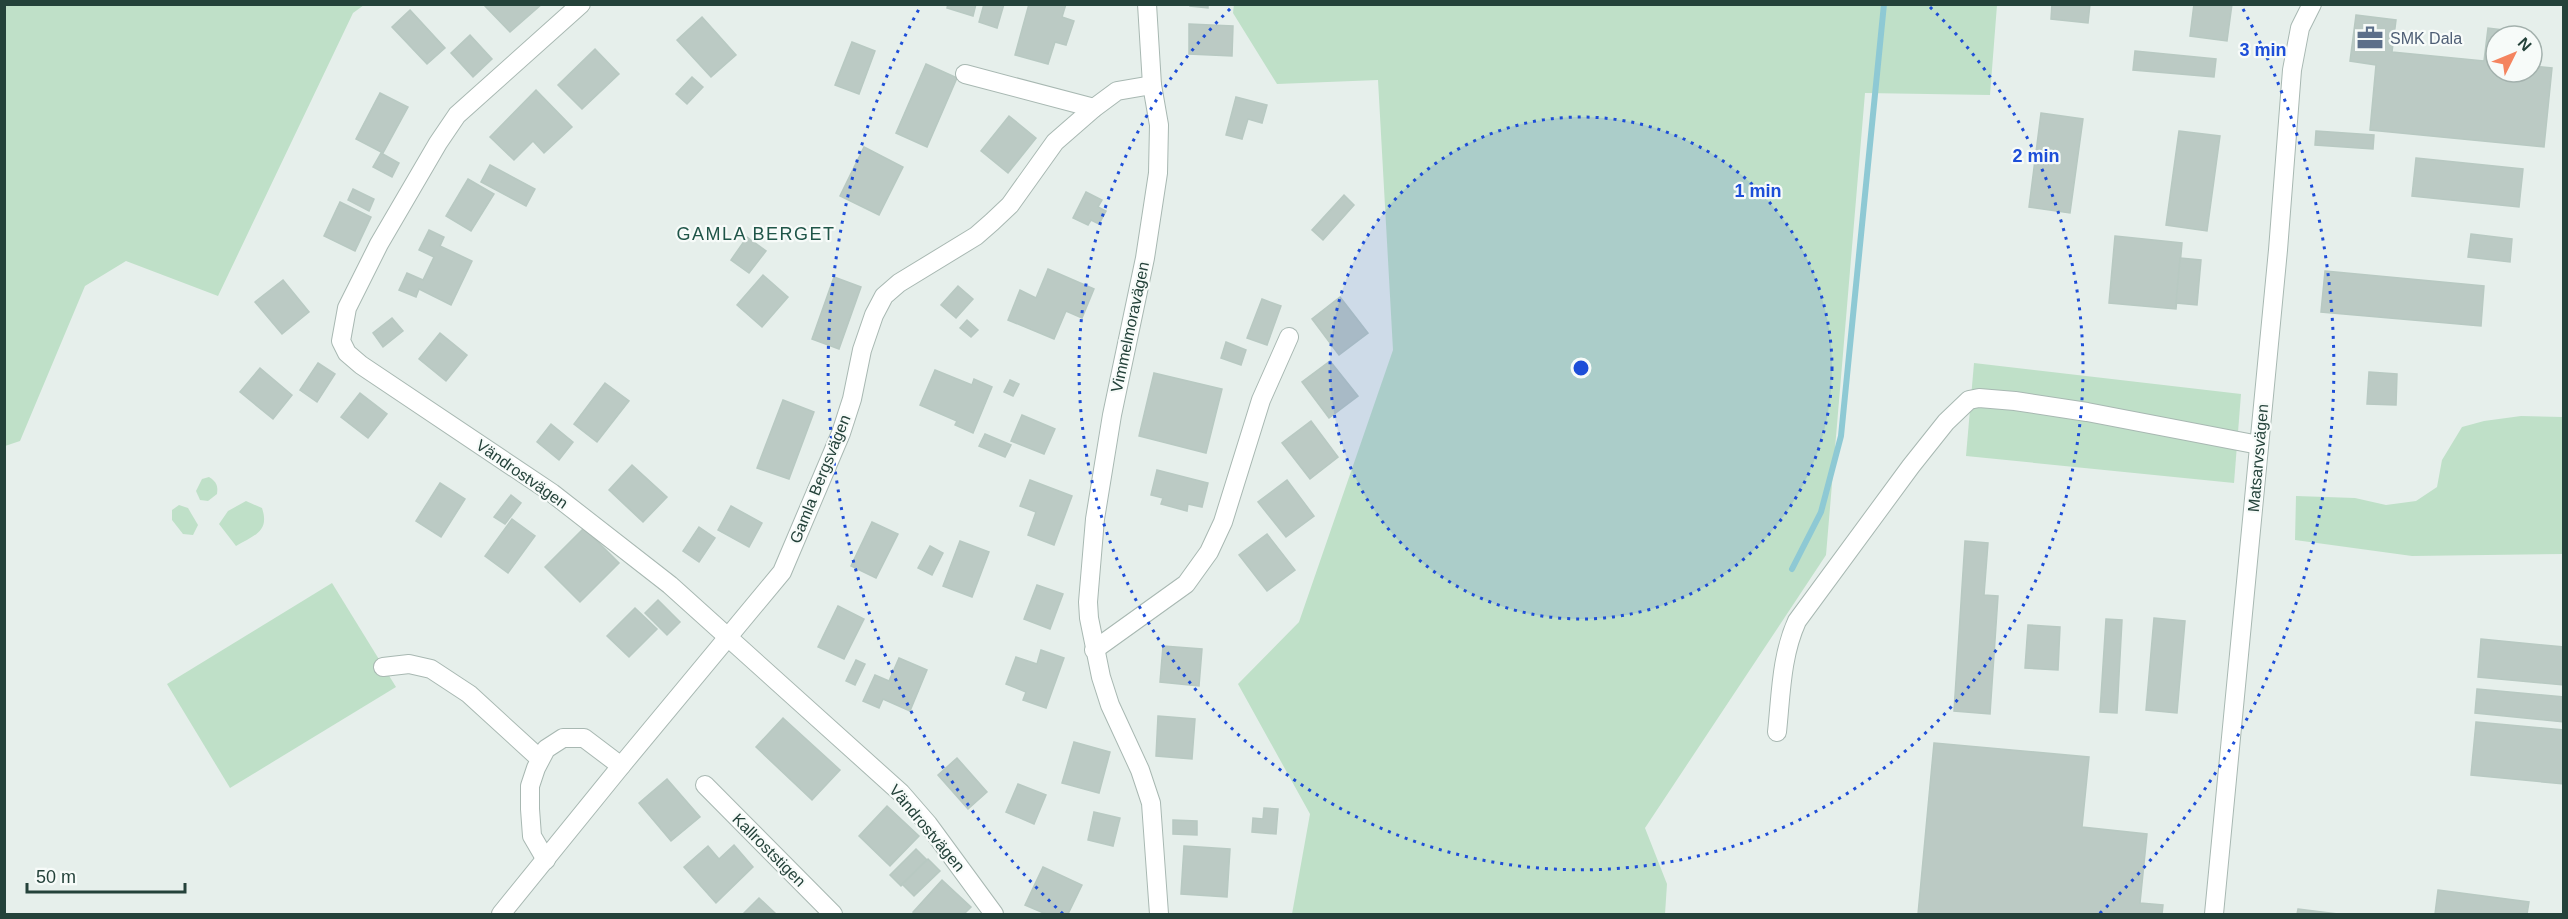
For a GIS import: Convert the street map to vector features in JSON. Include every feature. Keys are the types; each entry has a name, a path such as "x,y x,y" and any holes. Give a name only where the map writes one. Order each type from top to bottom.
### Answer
{"street":[{"name":"Vändrostvägen","path":"581,4 457,115 438,143 351,299 343,321 341,341 347,353 361,365 552,493 670,585 901,793 928,824 994,915"},
{"name":"Vimmelmoravägen","path":"1147,4 1152,85 1159,125 1158,173 1145,258 1112,415 1095,519 1088,602 1094,650 1110,705 1140,770 1151,803 1159,915"},
{"name":"Matsarvsvägen","path":"2214,915 2292,70 2300,28 2312,4"},
{"path":"965,74 1094,108"},
{"name":"Gamla Bergsvägen","path":"501,915 788,561 841,433 852,399 862,350 874,315 884,296 899,283 976,236 992,222 1010,205 1055,142 1094,108 1118,92 1152,85"},
{"path":"1094,650 1186,584 1209,552 1223,522 1261,400 1289,337"},
{"path":"1777,732 1784,662 1797,621 1911,466 1946,422 1969,400 1979,398 2015,401 2259,445"},
{"path":"384,667 409,664 432,669 469,694 540,759"},
{"path":"546,860 532,836 530,786 546,749 563,738 584,738 621,766"},
{"name":"Kallroststigen","path":"705,786 833,915"}],"green space":[{"path":"5,4 364,5 353,13 218,296 126,261 85,286 20,441 5,446"},
{"path":"1234,4 1997,5 1990,95 1865,93 1826,555 1645,828 1667,884 1665,914 1292,914 1310,814 1238,684 1299,622 1393,350 1378,80 1277,84 1233,13"},
{"path":"1974,363 2241,394 2234,483 1966,456"},
{"path":"2521,416 2563,417 2563,554 2412,556 2295,540 2296,496 2355,498 2386,505 2416,501 2437,487 2442,460 2462,427 2484,421"},
{"path":"209,477 216,484 217,494 208,501 200,500 196,491 202,479"},
{"path":"246,501 262,508 264,523 259,532 236,546 219,524 228,511"},
{"path":"179,505 188,508 198,525 193,535 183,534 172,520 172,510"},
{"path":"332,583 396,687 230,788 167,684"}],"building":[{"path":"485,4 542,4 510,32 484,5"},
{"path":"948,4 976,4 973,16 947,8"},
{"path":"984,4 1004,4 997,28 979,22"},
{"path":"1029,4 1066,4 1062,17 1074,21 1066,45 1055,42 1048,64 1015,55"},
{"path":"1190,4 1208,4 1208,8 1190,6"},
{"path":"2052,4 2090,4 2088,23 2051,19"},
{"path":"2194,4 2232,4 2227,41 2190,36"},
{"path":"410,10 445,48 427,64 392,27"},
{"path":"2356,15 2396,20 2392,52 2484,61 2484,84 2544,84 2544,67 2552,68 2544,147 2370,130 2376,65 2350,61"},
{"path":"702,17 736,55 711,77 677,40"},
{"path":"1189,24 1233,26 1232,56 1189,54"},
{"path":"470,35 492,59 473,77 451,53"},
{"path":"852,42 875,51 859,94 835,85"},
{"path":"595,49 619,74 582,109 558,85"},
{"path":"2135,51 2216,59 2214,77 2133,70"},
{"path":"926,64 957,78 927,147 896,133"},
{"path":"692,77 703,87 687,104 676,94"},
{"path":"536,90 572,127 544,153 533,141 514,160 490,137"},
{"path":"380,93 408,107 383,153 356,139"},
{"path":"1236,97 1267,105 1262,123 1248,119 1242,139 1226,135"},
{"path":"2041,113 2083,119 2070,213 2029,207"},
{"path":"1009,116 1036,138 1008,173 981,151"},
{"path":"2179,131 2220,136 2207,231 2166,225"},
{"path":"2316,131 2374,135 2373,149 2315,145"},
{"path":"864,147 903,167 879,215 840,196"},
{"path":"381,153 399,163 392,177 373,167"},
{"path":"2416,158 2523,169 2519,207 2412,196"},
{"path":"490,165 535,189 526,206 481,182"},
{"path":"468,179 494,194 471,231 446,216"},
{"path":"353,189 374,199 369,211 348,200"},
{"path":"1086,192 1102,200 1098,207 1106,211 1099,224 1091,220 1088,225 1073,218"},
{"path":"1344,195 1354,205 1323,240 1312,230"},
{"path":"340,202 371,217 355,251 324,236"},
{"path":"429,230 444,237 440,246 472,261 451,305 419,289 416,297 399,290 407,273 423,280 434,257 419,250"},
{"path":"2471,234 2512,239 2510,262 2468,257"},
{"path":"2115,236 2182,243 2176,309 2109,303"},
{"path":"747,237 766,251 749,273 731,260"},
{"path":"2180,258 2201,260 2197,305 2176,303"},
{"path":"1048,269 1094,289 1082,318 1066,311 1054,339 1008,320 1020,290 1036,298"},
{"path":"2325,271 2484,286 2481,326 2321,312"},
{"path":"763,275 788,297 762,327 737,305"},
{"path":"834,277 861,287 839,349 812,339"},
{"path":"283,280 309,312 282,334 255,302"},
{"path":"958,286 973,299 956,318 941,305"},
{"path":"1340,297 1368,333 1339,355 1312,319"},
{"path":"1262,299 1281,306 1267,345 1247,338"},
{"path":"392,318 403,331 383,347 373,333"},
{"path":"967,320 978,330 971,337 960,328"},
{"path":"440,333 467,355 446,381 419,359"},
{"path":"1226,342 1246,350 1241,365 1221,358"},
{"path":"1330,361 1358,396 1329,418 1302,382"},
{"path":"318,363 335,374 317,402 300,390"},
{"path":"260,368 292,395 273,419 240,392"},
{"path":"935,370 972,385 974,379 992,387 973,433 955,425 957,421 920,405"},
{"path":"2369,372 2397,374 2396,405 2367,404"},
{"path":"1154,373 1222,389 1206,453 1139,436"},
{"path":"1010,380 1019,384 1013,396 1004,392"},
{"path":"605,383 629,401 597,442 574,424"},
{"path":"360,393 387,414 368,438 341,417"},
{"path":"783,400 814,412 789,479 757,468"},
{"path":"1022,415 1055,429 1044,454 1011,441"},
{"path":"1311,421 1338,457 1310,479 1282,443"},
{"path":"551,424 573,442 559,460 537,442"},
{"path":"985,434 1011,445 1005,457 979,446"},
{"path":"632,465 667,497 643,522 609,490"},
{"path":"1157,470 1208,483 1202,507 1188,504 1187,511 1161,504 1163,498 1151,495"},
{"path":"1030,480 1072,496 1054,545 1028,535 1036,512 1020,506"},
{"path":"1287,480 1314,516 1286,537 1258,502"},
{"path":"440,483 465,499 441,537 416,521"},
{"path":"511,495 521,503 505,524 494,517"},
{"path":"731,506 762,523 749,547 718,530"},
{"path":"512,519 535,536 508,573 485,556"},
{"path":"872,522 898,534 876,578 851,566"},
{"path":"699,527 715,538 699,562 683,551"},
{"path":"584,528 619,563 580,602 545,567"},
{"path":"1267,534 1295,570 1267,591 1239,555"},
{"path":"960,541 989,552 972,597 943,586"},
{"path":"1965,541 1988,543 1984,595 1998,596 1990,714 1954,711"},
{"path":"930,546 943,553 932,575 918,568"},
{"path":"1037,585 1063,594 1050,629 1024,619"},
{"path":"658,600 680,622 667,635 645,613"},
{"path":"838,606 864,619 844,659 818,647"},
{"path":"635,608 657,629 629,657 607,636"},
{"path":"2154,618 2185,621 2177,713 2146,710"},
{"path":"2106,619 2122,620 2117,713 2100,712"},
{"path":"2028,625 2060,627 2058,670 2025,668"},
{"path":"2481,639 2564,647 2564,685 2478,677"},
{"path":"1163,646 1202,649 1199,686 1160,682"},
{"path":"1041,650 1064,658 1046,708 1023,700 1026,692 1006,684 1016,657 1037,664"},
{"path":"899,658 927,670 910,711 883,699 879,708 863,701 875,675 889,681"},
{"path":"856,660 865,664 855,685 846,681"},
{"path":"2477,689 2564,697 2564,722 2475,713"},
{"path":"1158,716 1195,719 1192,759 1156,756"},
{"path":"783,718 840,770 812,800 756,747"},
{"path":"2476,722 2564,730 2564,784 2471,775"},
{"path":"1074,742 1110,752 1099,793 1062,783"},
{"path":"1934,743 2089,757 2082,827 2147,834 2140,903 2163,905 2162,914 1918,914"},
{"path":"957,758 987,792 968,809 938,775"},
{"path":"667,779 700,817 671,841 639,803"},
{"path":"1018,784 1046,795 1034,824 1006,812"},
{"path":"887,806 919,836 890,866 859,836"},
{"path":"1264,808 1278,809 1276,834 1252,832 1253,818 1263,819"},
{"path":"1094,812 1120,818 1113,846 1088,840"},
{"path":"1173,820 1197,821 1197,835 1173,834"},
{"path":"734,845 753,867 716,903 684,867 708,846 719,859"},
{"path":"1184,846 1230,849 1227,897 1181,894"},
{"path":"916,849 927,860 901,886 890,875"},
{"path":"928,859 940,871 914,896 902,884"},
{"path":"1043,867 1082,885 1068,914 1046,914 1025,905"},
{"path":"942,880 971,907 964,914 916,914 913,912"},
{"path":"2438,890 2529,902 2527,914 2435,914"},
{"path":"759,898 776,914 743,914"},
{"path":"2298,909 2338,914 2297,914"}],"waterway":[{"path":"1792,569 1821,512 1841,436 1884,4"}],"place":[{"name":"SMK Dala","path":"2370,38"}],"district":[{"name":"GAMLA BERGET","path":"756,234"}]}
